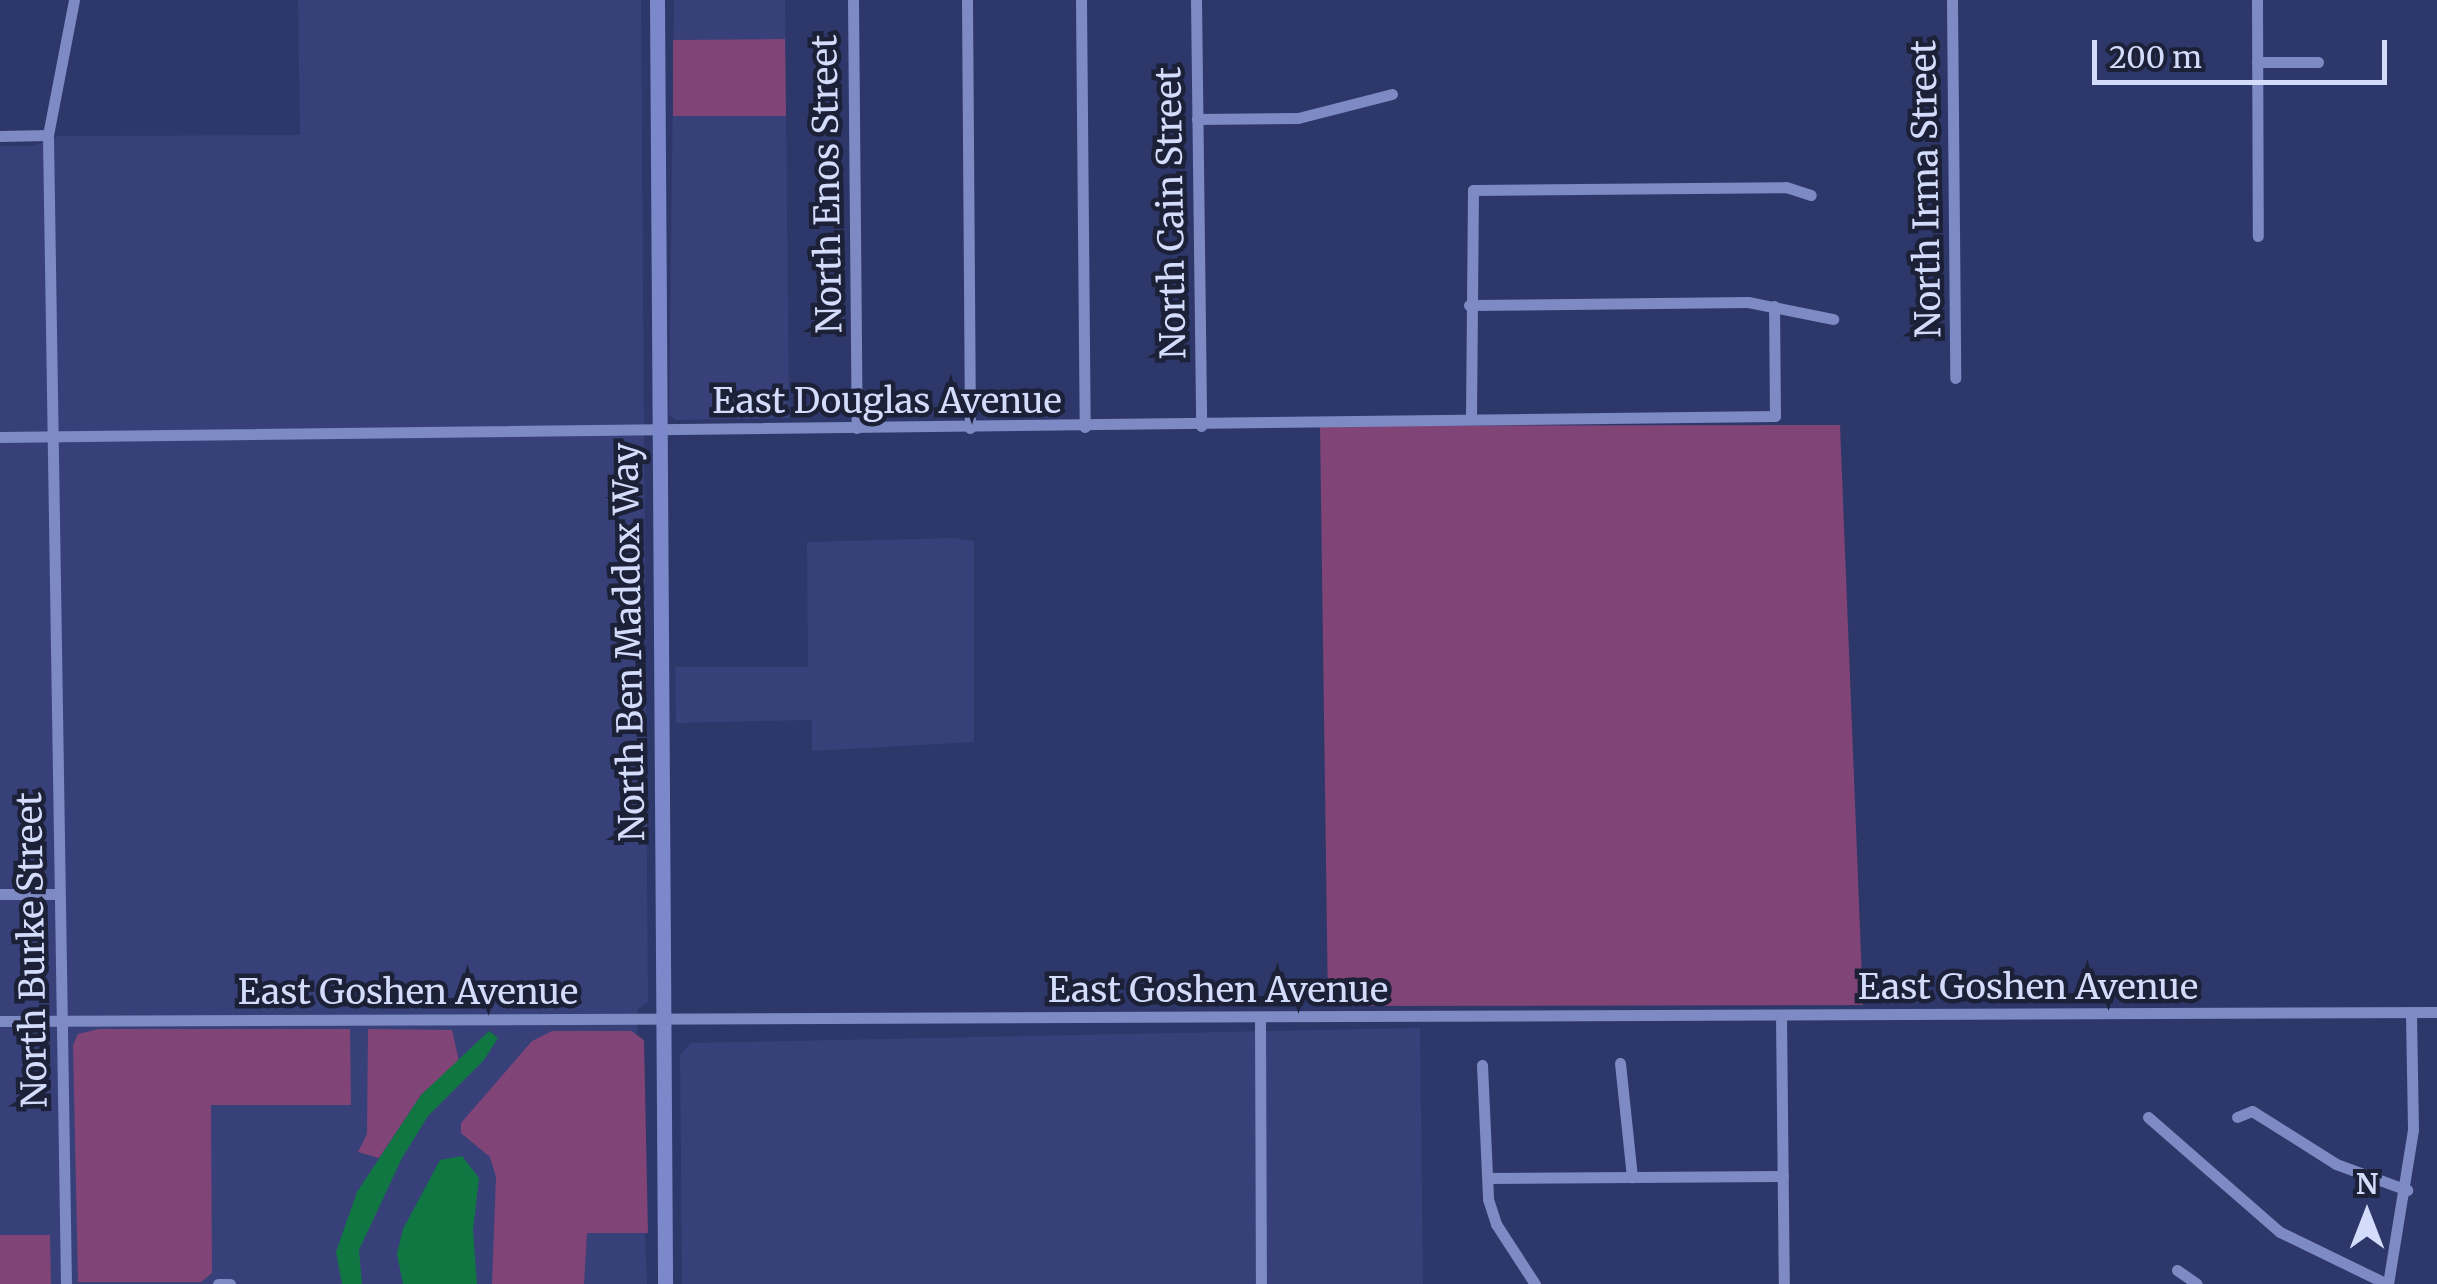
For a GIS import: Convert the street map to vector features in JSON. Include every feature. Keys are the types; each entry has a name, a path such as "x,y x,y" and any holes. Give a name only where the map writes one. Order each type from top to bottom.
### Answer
{"main road":[{"name":"North Ben Maddox Way","path":"657,0 665,1284"}],"street":[{"name":"North Burke Street","path":"66,1284 48,135 74,0"},
{"name":"North Enos Street","path":"853,0 857,428"},
{"path":"967,0 970,428"},
{"path":"1082,0 1084,427"},
{"name":"North Cain Street","path":"1196,0 1200,426"},
{"name":"North Irma Street","path":"1952,0 1956,378"},
{"path":"2256,0 2258,236"},
{"path":"2257,62 2318,62"},
{"path":"1198,119 1298,118 1392,94"},
{"path":"0,136 48,135"},
{"path":"1471,419 1468,304 1473,190 1786,187 1811,195"},
{"path":"1468,304 1774,306 1833,319"},
{"name":"East Douglas Avenue","path":"0,437 1200,426 1775,416 1774,306"},
{"path":"0,894 58,894"},
{"path":"2148,1117 2280,1232 2388,1284 2407,1190 2412,1012"},
{"name":"East Goshen Avenue","path":"0,1020 2437,1012"},
{"path":"1781,1015 1784,1284"},
{"path":"1260,1017 1260,1284"},
{"path":"1620,1063 1632,1177"},
{"path":"1482,1064 1496,1224 1535,1284"},
{"path":"2237,1117 2252,1111 2336,1164 2407,1190"},
{"path":"1489,1178 1784,1176"},
{"path":"2177,1270 2197,1284"},
{"path":"218,1284 230,1284"}],"shaded area":[{"path":"298,0 641,0 648,1002 638,1009 637,1036 647,1284 0,1284 0,146 33,146 58,136 300,135"},
{"path":"674,0 785,0 789,418 676,420 669,415"},
{"path":"785,39 786,116 673,116 673,40"},
{"path":"1840,425 1863,1005 1328,1006 1320,426"},
{"path":"953,538 974,541 974,742 812,751 812,720 676,723 675,667 808,667 807,542"},
{"path":"1420,1028 1423,1284 682,1284 680,1055 691,1043"},
{"path":"99,1029 350,1029 351,1105 211,1105 212,1273 201,1282 78,1282 73,1045 78,1034"},
{"path":"368,1029 452,1030 459,1061 421,1095 379,1158 358,1152 367,1134"},
{"path":"489,1031 498,1038 484,1060 428,1116 402,1158 359,1250 362,1284 342,1284 336,1252 357,1192 421,1095"},
{"path":"552,1031 631,1031 644,1040 648,1233 587,1233 584,1284 492,1284 496,1177 490,1157 461,1133 461,1123 532,1041"},
{"path":"462,1156 479,1178 473,1230 477,1284 403,1284 397,1254 403,1229 440,1160"},
{"path":"0,1235 50,1235 51,1284 0,1284"}]}
